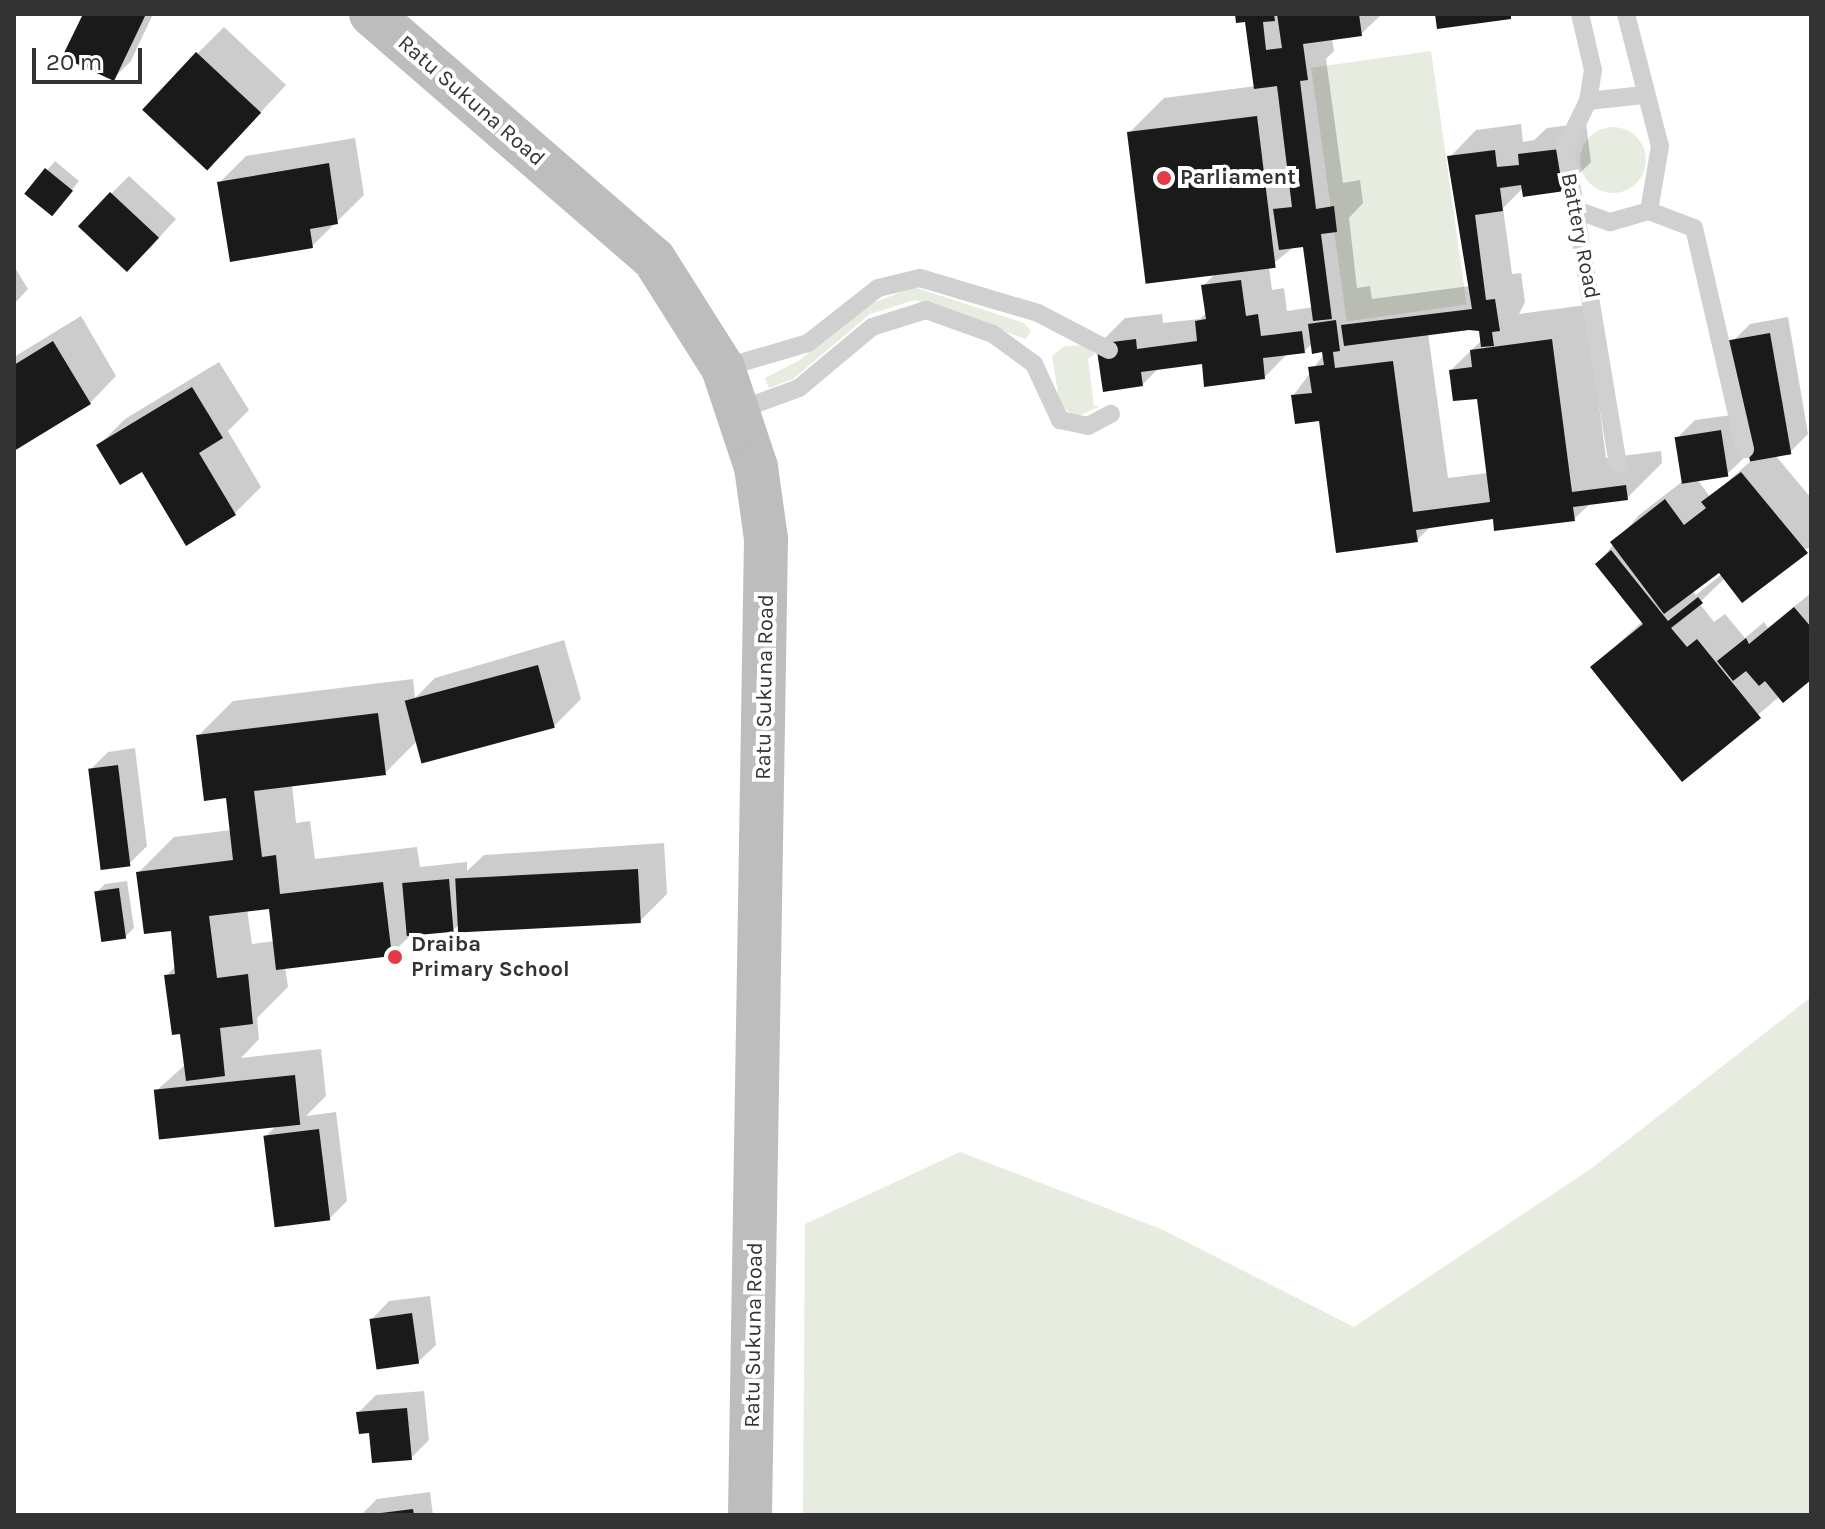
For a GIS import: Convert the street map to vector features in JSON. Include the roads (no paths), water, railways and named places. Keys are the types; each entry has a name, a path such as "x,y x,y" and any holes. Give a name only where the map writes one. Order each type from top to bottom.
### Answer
{"main road":[{"name":"Ratu Sukuna Road","path":"371,14 654,259 723,368 756,467 766,539 750,1515"}],"lane":[{"name":"Battery Road","path":"1580,14 1593,70 1588,101 1565,148 1579,211 1618,464"},
{"path":"1626,14 1644,95 1660,146 1649,211"},
{"path":"1588,101 1644,95"},
{"path":"1579,211 1610,222 1649,211 1694,228 1745,449"},
{"path":"723,368 808,343 878,288 920,278 1038,313 1109,350"},
{"path":"739,410 799,388 872,327 926,310 993,334 1034,364 1060,420 1088,426 1111,414"}],"place":[{"name":"Parliament","path":"1164,178"},
{"name":"Draiba Primary School","path":"395,957"}]}
